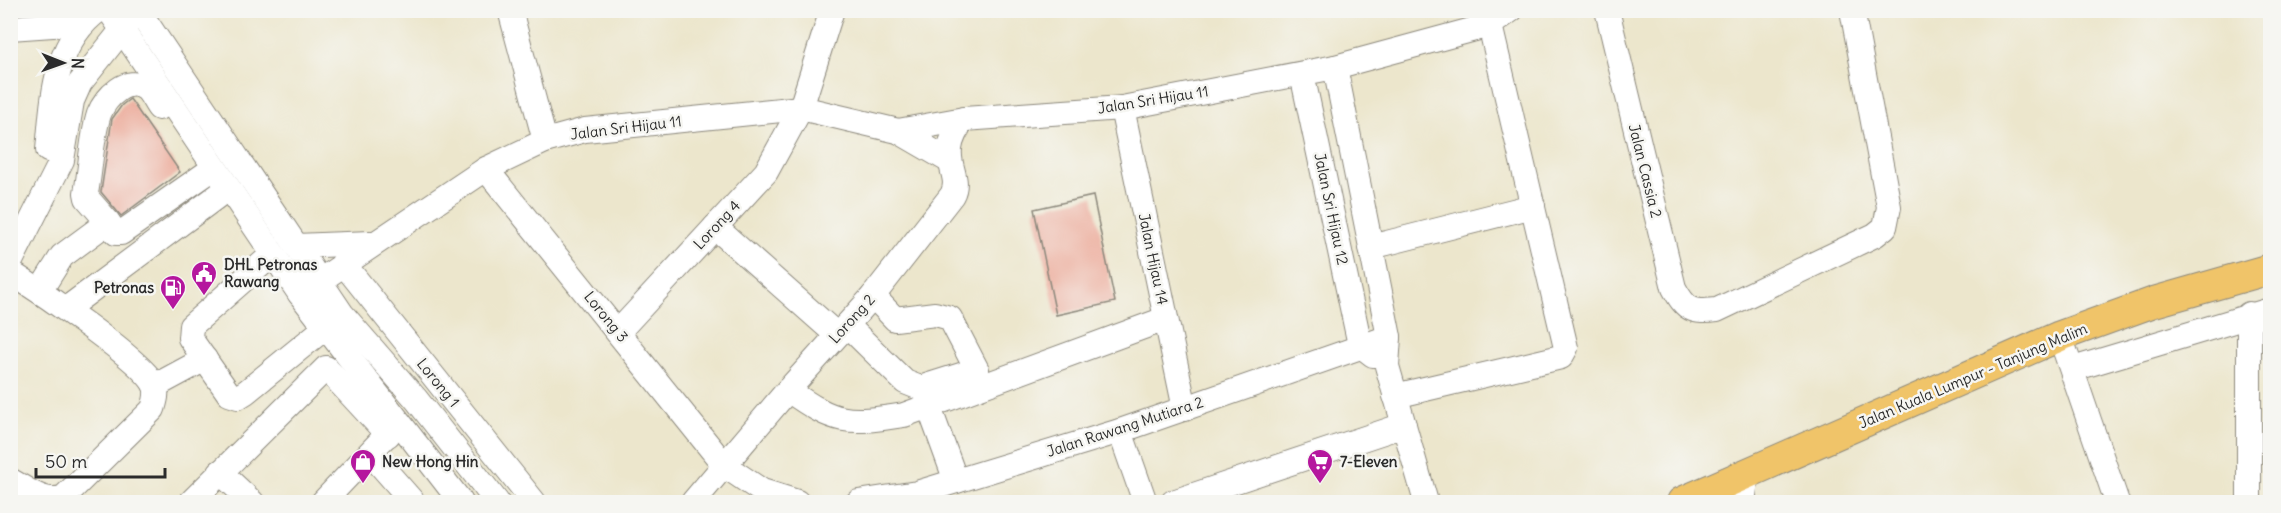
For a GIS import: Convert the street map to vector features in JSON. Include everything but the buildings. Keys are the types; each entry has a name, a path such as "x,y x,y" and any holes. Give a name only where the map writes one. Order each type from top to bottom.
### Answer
{"main road":[{"name":"Jalan Kuala Lumpur - Tanjung Malim","path":"1682,502 1745,488 2060,336 2154,302 2271,269"}],"street":[{"path":"109,10 208,172"},
{"path":"10,263 62,160 72,101 80,83 123,31 137,10 296,246 326,327 394,428"},
{"path":"510,10 545,141"},
{"name":"Lorong 4","path":"618,332 766,172 801,108 832,10"},
{"path":"1395,396 1561,357 1566,348 1490,25 1511,10"},
{"name":"Jalan Cassia 2","path":"1601,14 1674,288 1683,304 1697,312 1717,310 1875,235 1885,227 1889,207 1852,10"},
{"path":"42,197 56,80 65,52 85,15"},
{"path":"10,28 85,15"},
{"name":"Jalan Sri Hijau 11","path":"898,131 964,119 1122,108 1335,67 1490,25"},
{"name":"Jalan Sri Hijau 12","path":"1335,67 1389,337 1387,366 1425,502"},
{"name":"Jalan Sri Hijau 12","path":"1302,74 1360,345"},
{"path":"208,172 121,233 116,233 87,198 86,193 99,114 107,100 122,86 135,85 146,89 208,172 227,189 273,254 342,314 416,399 497,502"},
{"name":"Jalan Sri Hijau 11","path":"310,287 486,169 545,141 585,130 801,108 898,131 948,160"},
{"name":"Jalan Hijau 14","path":"1122,108 1185,409"},
{"name":"Lorong 2","path":"693,502 788,390 873,296 954,193 955,187 948,160 949,143 964,119"},
{"name":"Lorong 3","path":"486,169 725,466"},
{"path":"66,309 227,189"},
{"path":"1371,247 1533,206"},
{"path":"40,291 62,256 108,222"},
{"path":"715,227 842,330 874,351 905,382 920,388 978,370 950,318 935,314 895,319 874,351"},
{"path":"296,246 374,243"},
{"path":"273,254 191,326 190,338 229,394 238,397 326,327"},
{"name":"Lorong 1","path":"343,263 534,502"},
{"path":"10,272 66,309 139,367 155,386 156,397 153,409 64,496 55,500 44,498 10,480"},
{"path":"873,296 895,319"},
{"path":"2073,369 2260,312 2250,502"},
{"path":"788,390 835,419 865,421 904,415 1165,319"},
{"path":"2060,336 2117,502"},
{"name":"Jalan Rawang Mutiara 2","path":"858,502 895,500 1120,431 1360,345 1389,337"},
{"path":"1360,345 1387,366"},
{"path":"155,386 205,359"},
{"path":"191,502 327,368 394,428 462,502"},
{"path":"929,407 956,481"},
{"path":"1173,502 1404,425"},
{"path":"322,502 394,428"},
{"path":"1120,431 1145,502"},
{"path":"370,453 412,502"},
{"path":"725,466 762,491 797,502"},
{"path":"220,472 252,502"}],"place":[{"name":"DHL Petronas Rawang","path":"204,297"},
{"name":"Petronas","path":"173,311"},
{"name":"New Hong Hin","path":"363,485"},
{"name":"7-Eleven","path":"1320,485"}]}
